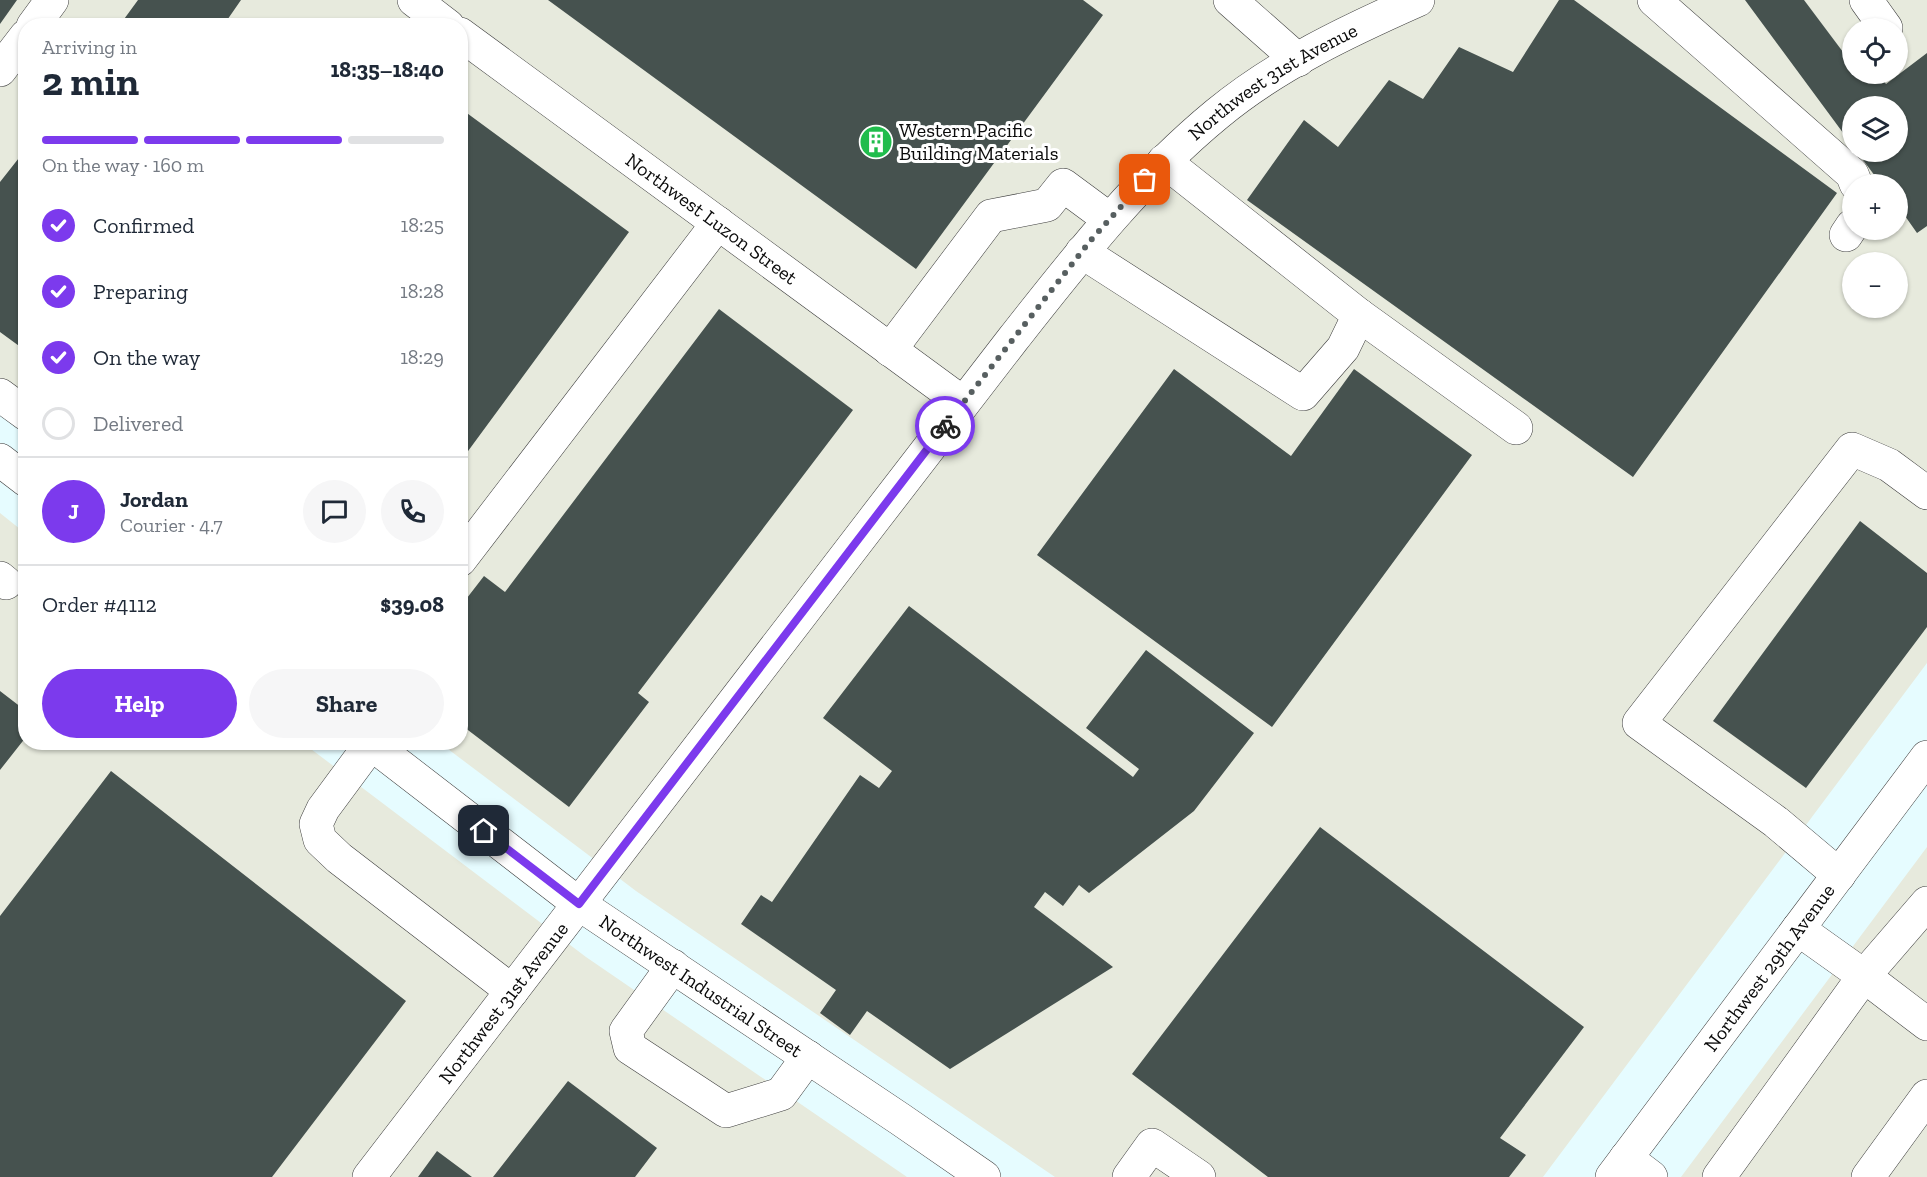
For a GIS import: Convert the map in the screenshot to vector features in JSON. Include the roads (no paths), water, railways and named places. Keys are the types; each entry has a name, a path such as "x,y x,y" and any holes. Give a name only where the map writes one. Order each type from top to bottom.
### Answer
{"street":[{"path":"39,18 52,0"},
{"path":"414,0 438,18"},
{"path":"1230,0 1298,60"},
{"name":"Northwest 31st Avenue","path":"369,1177 963,403 1109,219 1164,161 1218,113 1257,84 1349,30 1418,0"},
{"path":"1654,0 1852,174"},
{"path":"1866,0 1879,18"},
{"name":"Northwest Luzon Street","path":"468,40 963,403"},
{"path":"0,70 18,46"},
{"path":"1164,161 1359,315 1516,428"},
{"path":"890,350 991,216 1047,205 1063,185 1109,219"},
{"path":"468,550 718,224"},
{"path":"1082,252 1304,394 1343,348 1359,315"},
{"path":"0,394 18,408"},
{"path":"1839,875 1776,822 1639,723 1851,449 1889,465 1927,493"},
{"path":"0,460 18,474"},
{"path":"365,750 323,809 316,824 320,840 339,858 512,991"},
{"name":"Northwest Industrial Street","path":"379,750 579,904 981,1176"},
{"name":"Northwest 29th Avenue","path":"1630,1171 1798,929 1927,758"},
{"path":"1719,1177 1864,976 1927,903"},
{"path":"1798,929 1927,1024"},
{"path":"673,966 626,1031 630,1048 726,1111 781,1094 808,1057"},
{"path":"1868,1177 1927,1096"},
{"path":"1129,1177 1152,1145 1199,1177"}],"place":[{"name":"Western Pacific Building Materials","path":"876,142"}]}
